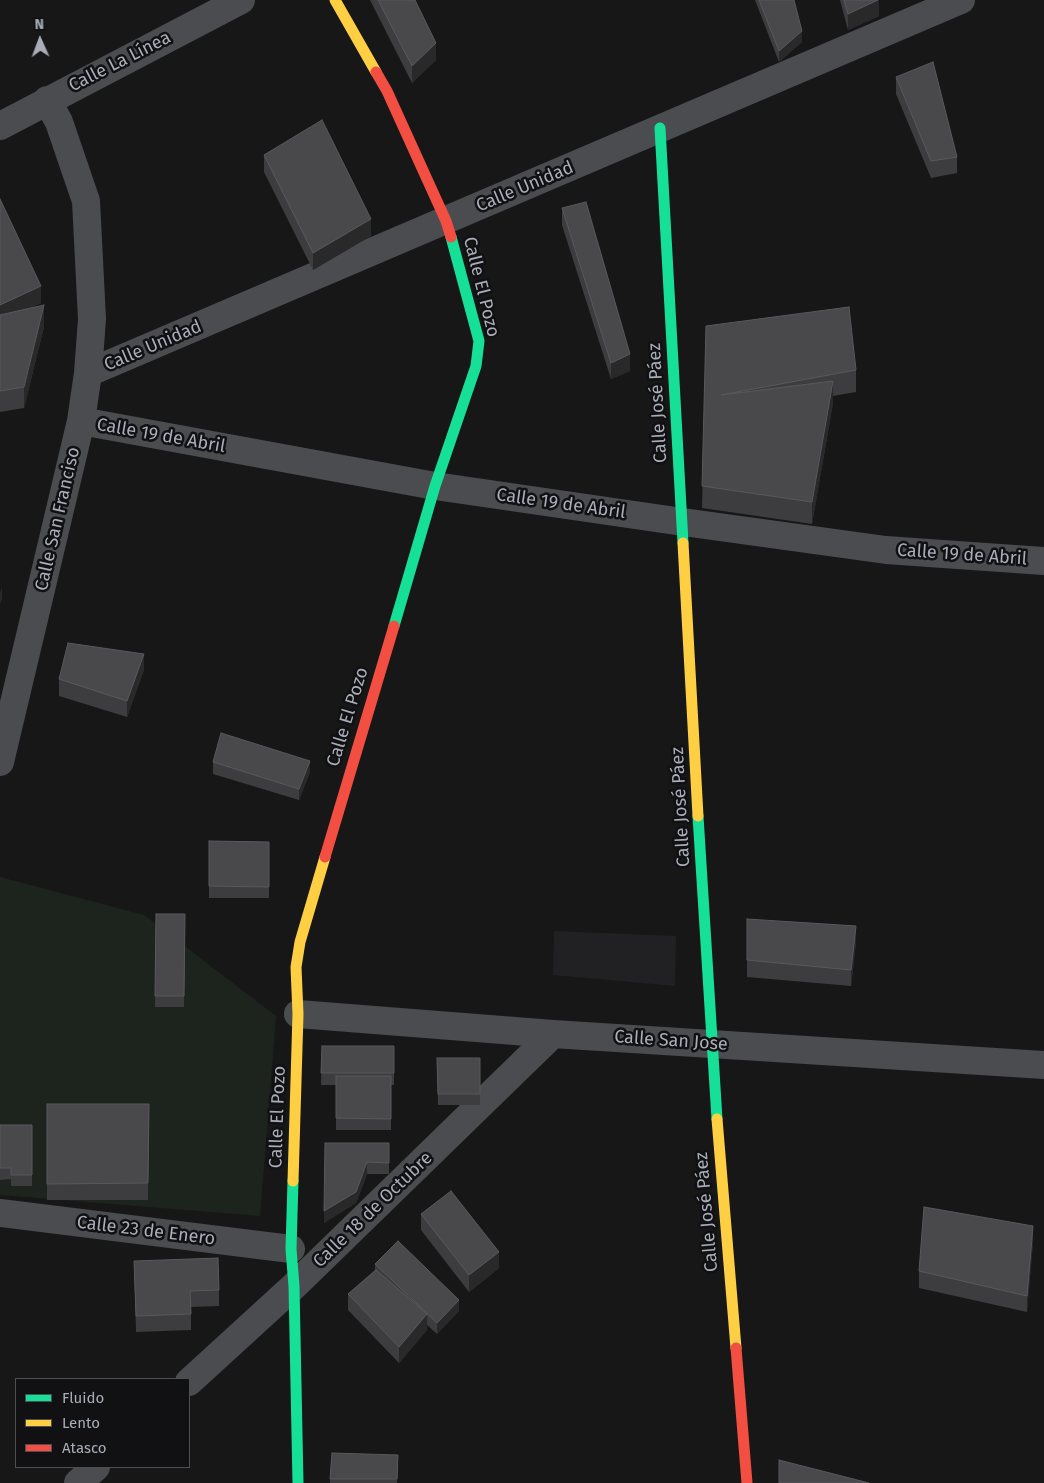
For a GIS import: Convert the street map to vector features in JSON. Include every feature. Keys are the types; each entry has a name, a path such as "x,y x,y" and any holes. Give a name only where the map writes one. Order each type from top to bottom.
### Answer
{"street":[{"name":"Calle La Línea","path":"0,126 241,0"},
{"name":"Calle El Pozo","path":"298,1483 294,1286 291,1249 298,1014 296,967 300,942 435,486 476,366 479,341 446,222 387,91 335,0"},
{"name":"Calle Unidad","path":"88,373 446,222 660,128 961,0"},
{"name":"Calle San Franciso","path":"0,762 81,421 88,373 92,319 86,200 59,122 47,100"},
{"name":"Calle José Páez","path":"660,128 711,1044 747,1483"},
{"name":"Calle 19 de Abril","path":"81,421 435,486 886,550 1044,561"},
{"name":"Calle San Jose","path":"298,1014 553,1034 1044,1065"},
{"name":"Calle 18 de Octubre","path":"190,1381 294,1286 553,1034"},
{"name":"Calle 23 de Enero","path":"0,1213 291,1249"},
{"path":"78,1483 95,1468"}],"shaded area":[{"path":"0,877 144,915 276,1016 260,1216 0,1195"},
{"path":"554,931 676,936 675,986 553,975"}],"building":[{"path":"378,0 415,0 436,43 412,66"},
{"path":"759,0 794,0 802,31 779,51"},
{"path":"844,0 878,0 848,14"},
{"path":"933,62 957,157 931,161 896,77"},
{"path":"322,120 371,219 313,253 264,155"},
{"path":"0,199 41,286 0,305"},
{"path":"586,202 630,354 611,363 562,208"},
{"path":"44,305 24,387 0,391 0,315"},
{"path":"849,307 856,370 721,395 833,381 812,502 702,486 706,326"},
{"path":"68,643 144,654 127,701 59,679"},
{"path":"221,733 310,761 299,789 213,762"},
{"path":"209,841 269,842 269,887 209,886"},
{"path":"156,914 185,914 184,996 155,996"},
{"path":"747,919 856,926 851,970 747,960"},
{"path":"322,1046 394,1046 394,1073 321,1073"},
{"path":"437,1058 480,1058 480,1094 438,1094"},
{"path":"336,1076 391,1076 391,1119 336,1118"},
{"path":"47,1104 149,1104 148,1183 47,1184"},
{"path":"0,1125 32,1125 32,1175 11,1175 11,1168 0,1168"},
{"path":"325,1143 389,1143 389,1163 367,1162 356,1192 324,1211"},
{"path":"451,1191 499,1252 469,1275 421,1214"},
{"path":"924,1207 1033,1226 1027,1296 919,1271"},
{"path":"398,1241 459,1300 437,1323 375,1264"},
{"path":"218,1258 219,1290 190,1291 191,1314 136,1316 134,1261"},
{"path":"376,1270 427,1314 399,1347 348,1294"},
{"path":"332,1453 398,1455 397,1479 330,1479"},
{"path":"779,1460 869,1483 779,1483"}],"traffic: fast":[{"path":"660,128 683,543"},
{"path":"394,626 435,486 476,366 479,341 451,237"},
{"path":"698,816 717,1119"},
{"path":"293,1181 291,1249 294,1286 298,1483"}],"traffic: slow":[{"path":"335,0 376,72"},
{"path":"683,543 698,816"},
{"path":"293,1181 298,1014 296,967 300,942 325,857"},
{"path":"717,1119 736,1348"}],"traffic: jam":[{"path":"376,72 387,91 446,221 451,237"},
{"path":"325,857 394,626"},
{"path":"736,1348 747,1483"}]}
